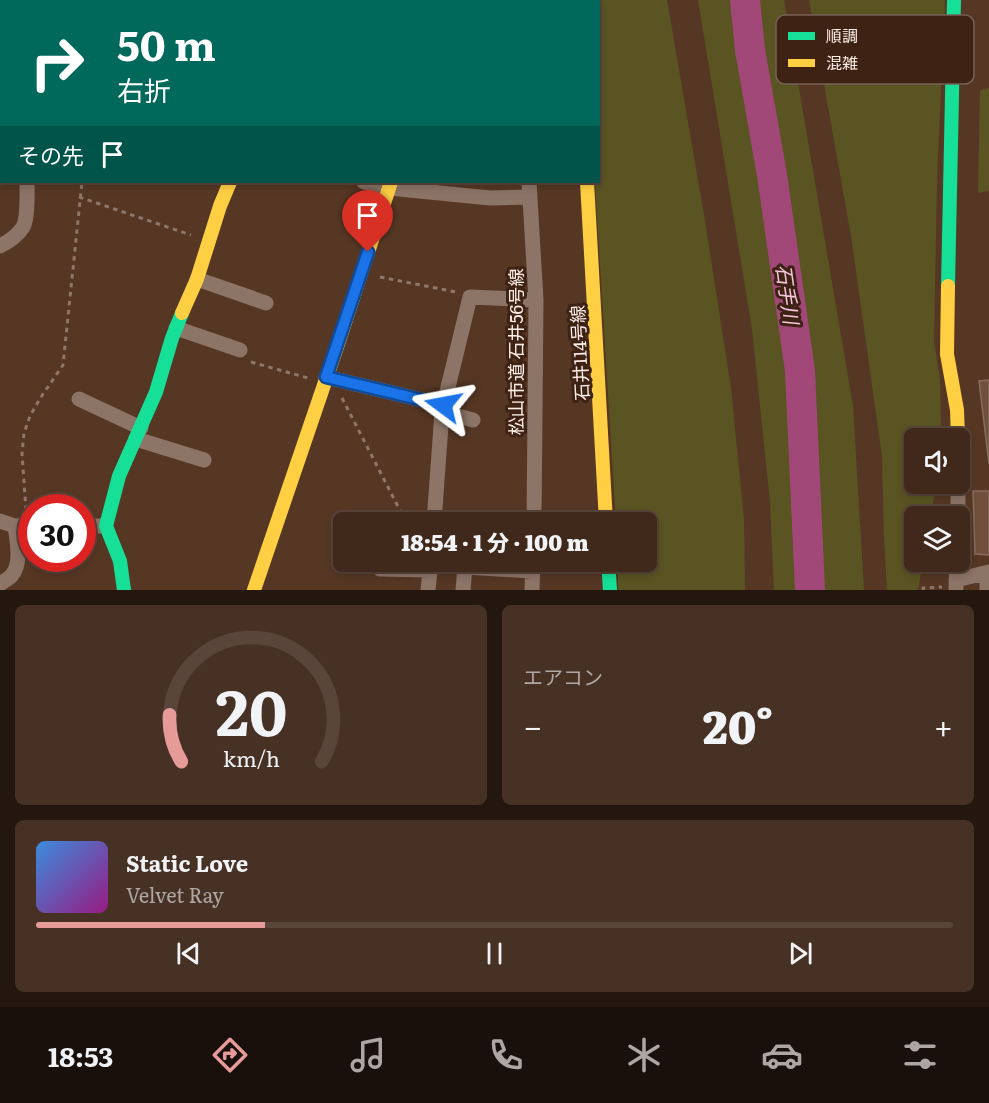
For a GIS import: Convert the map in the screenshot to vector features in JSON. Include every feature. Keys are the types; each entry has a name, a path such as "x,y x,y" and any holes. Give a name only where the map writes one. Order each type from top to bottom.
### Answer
{"street":[{"path":"954,0 954,15"},
{"path":"952,84 947,354 957,410 958,428"},
{"path":"0,246 11,240 24,226 27,183"},
{"path":"124,590 120,561 106,526 119,476 156,392 172,338 197,279 230,183"},
{"path":"373,183 490,198 529,189"},
{"name":"石井114号線","path":"587,183 605,512"},
{"path":"254,590 327,379 390,185"},
{"name":"松山市道 石井56号線","path":"529,189 536,300 534,512"},
{"path":"197,279 266,303"},
{"path":"435,512 442,408 470,297 536,300"},
{"path":"176,328 240,350"},
{"path":"327,379 442,408 473,420"},
{"path":"79,399 139,433 204,460"},
{"path":"96,526 106,526"},
{"path":"0,584 11,576 17,567 18,536"},
{"path":"428,590 430,572"},
{"path":"463,590 465,572"},
{"path":"532,572 532,590"},
{"path":"609,572 610,590"},
{"path":"956,585 988,572 987,590"}],"path":[{"path":"21,494 24,434 30,416 63,365 82,183"},
{"path":"79,197 209,241"},
{"path":"361,273 468,294 470,297"},
{"path":"240,350 238,358 327,379 400,512"}],"shaded area":[{"path":"600,0 667,0 731,388 744,520 745,590 618,590 618,572 657,572 657,512 615,512 595,183 600,183"},
{"path":"698,0 784,0 787,15 776,15 776,84 798,84 853,406 864,590 774,590 770,502 752,329"},
{"path":"809,0 945,0 944,15 812,15"},
{"path":"824,84 941,84 934,341 940,379 941,428 904,428 904,494 934,494 933,506 904,506 904,572 921,572 918,590 887,590 882,456 851,236"},
{"path":"989,88 989,191 978,193 980,90"}],"building":[{"path":"989,380 989,464 979,381"},
{"path":"973,491 989,491 989,555 975,554"}],"waterway":[{"name":"石手川","path":"745,0 750,50 772,175 800,371 810,590"}],"traffic: fast":[{"path":"954,0 954,15"},
{"path":"948,286 952,84"},
{"path":"124,590 120,561 106,526 119,476 156,392 182,313"},
{"path":"609,572 610,590"}],"traffic: slow":[{"path":"182,313 197,279 230,183"},
{"path":"254,590 391,183"},
{"path":"587,183 605,512"},
{"path":"948,286 947,354 957,410 958,428"}],"route":[{"path":"368,252 326,377 443,405"}]}
